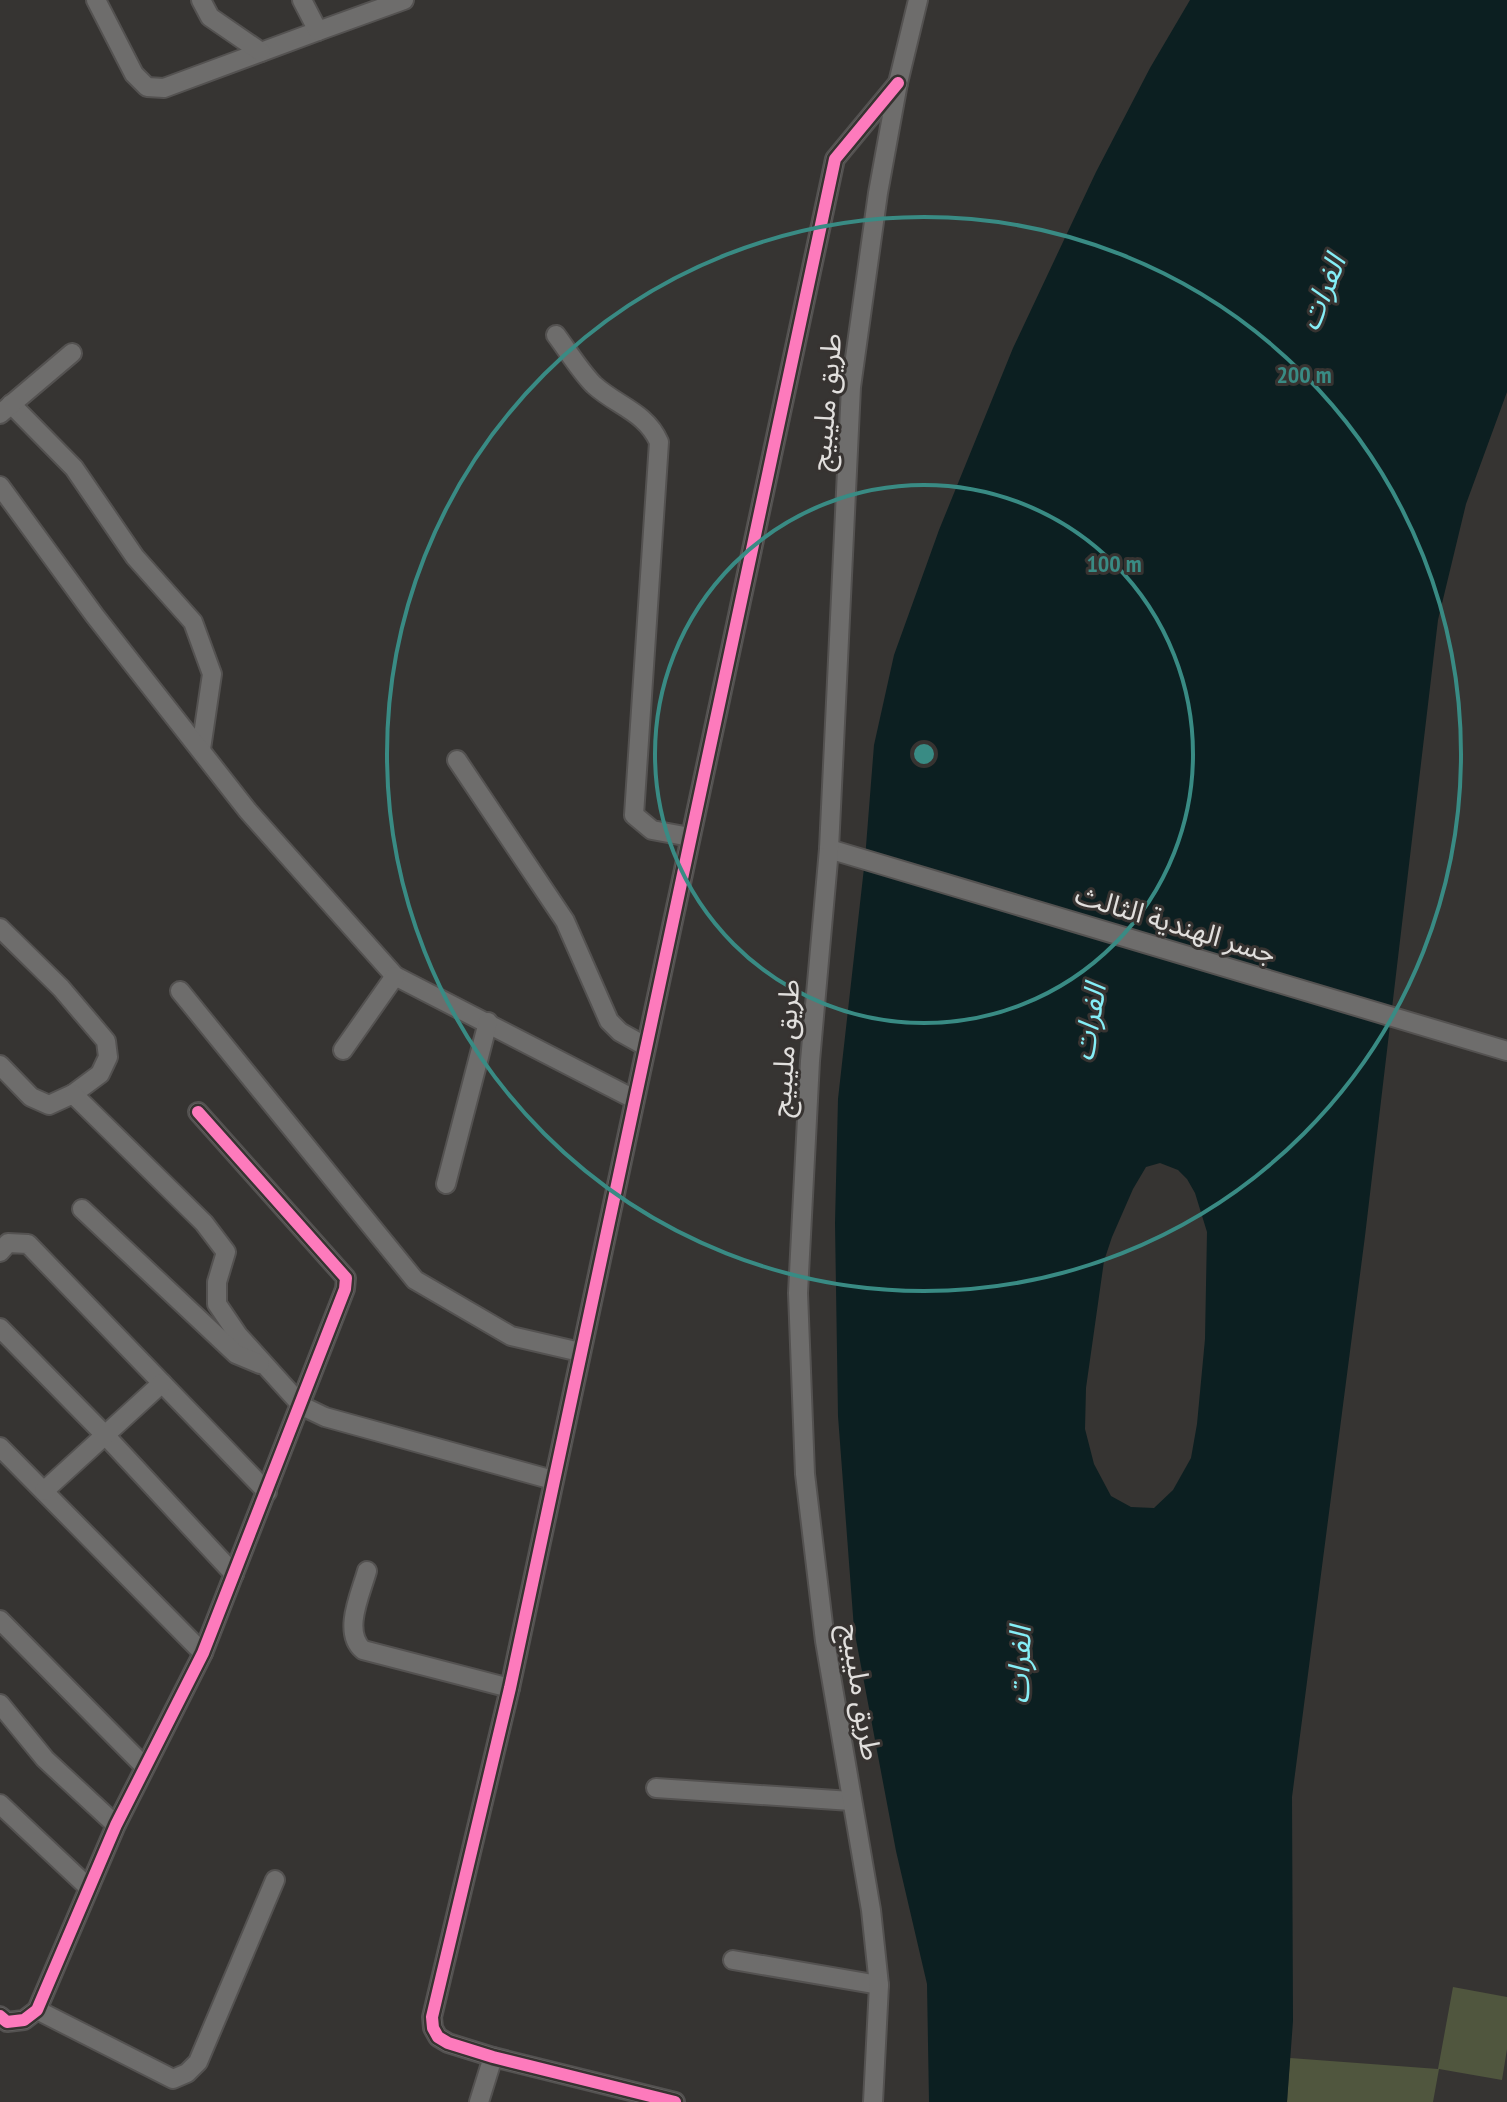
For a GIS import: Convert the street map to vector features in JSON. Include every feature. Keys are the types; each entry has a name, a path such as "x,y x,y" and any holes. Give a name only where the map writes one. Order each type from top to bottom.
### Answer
{"street":[{"path":"96,0 134,74 147,87 164,88 396,1"},
{"path":"201,0 210,17 261,52"},
{"path":"302,0 318,31"},
{"name":"طريق مليبيج","path":"873,2102 879,1985 871,1910 825,1641 805,1474 798,1293 810,1061 829,849 851,387 878,193 898,83 918,0"},
{"path":"675,2102 645,2098 448,2043 438,2037 432,2017 510,1688 835,159 898,83"},
{"path":"556,335 594,385 643,418 659,442 634,815 652,830 690,837"},
{"path":"72,353 6,409 74,468 135,557 193,622 212,674 201,749"},
{"path":"0,486 95,616 248,811 395,976 634,1099"},
{"path":"457,760 565,921 609,1021 620,1032 645,1046"},
{"name":"جسر الهندية الثالث","path":"829,849 1507,1051"},
{"path":"0,928 61,988 106,1041 108,1057 100,1074 73,1094 49,1105 31,1097 0,1066"},
{"path":"343,1050 395,976"},
{"path":"180,991 415,1280 511,1336 580,1352"},
{"path":"446,1184 488,1022"},
{"path":"73,1094 204,1223 226,1252 217,1282 217,1304 238,1335 302,1406 325,1417 553,1480"},
{"path":"0,2016 7,2022 24,2020 37,2010 116,1825 203,1653 344,1297 346,1278 198,1112"},
{"path":"82,1209 236,1354 263,1365"},
{"path":"0,1252 8,1243 28,1244 267,1492"},
{"path":"0,1328 234,1574"},
{"path":"44,1491 162,1383"},
{"path":"0,1447 203,1653"},
{"path":"367,1571 352,1628 355,1644 363,1650 510,1688"},
{"path":"0,1620 145,1767"},
{"path":"0,1704 45,1759 116,1825"},
{"path":"656,1788 851,1801"},
{"path":"0,1804 89,1888"},
{"path":"37,2010 173,2079 187,2073 198,2062 275,1880"},
{"path":"733,1960 879,1985"},
{"path":"479,2102 493,2057"}],"green space":[{"path":"1453,1987 1507,1997 1507,2049 1502,2080 1439,2069 1433,2102 1287,2102 1290,2058 1438,2069"}],"water":[{"name":"الفرات","path":"1190,0 1507,0 1507,392 1466,504 1438,620 1365,1236 1292,1797 1293,2021 1287,2102 929,2102 927,1984 896,1851 854,1629 838,1416 835,1223 838,1099 865,859 874,745 894,655 939,530 1013,348 1096,172 1150,68","holes":["1160,1163 1178,1170 1195,1193 1207,1232 1205,1339 1197,1424 1191,1458 1173,1490 1154,1508 1131,1507 1111,1496 1094,1464 1085,1429 1086,1388 1104,1261 1112,1237 1146,1167"]}],"cycle path":[{"path":"675,2102 448,2043 438,2037 432,2017 510,1688 835,159 898,83"},
{"path":"0,2016 7,2022 24,2020 37,2010 116,1825 203,1653 345,1289 346,1278 198,1112"}]}
